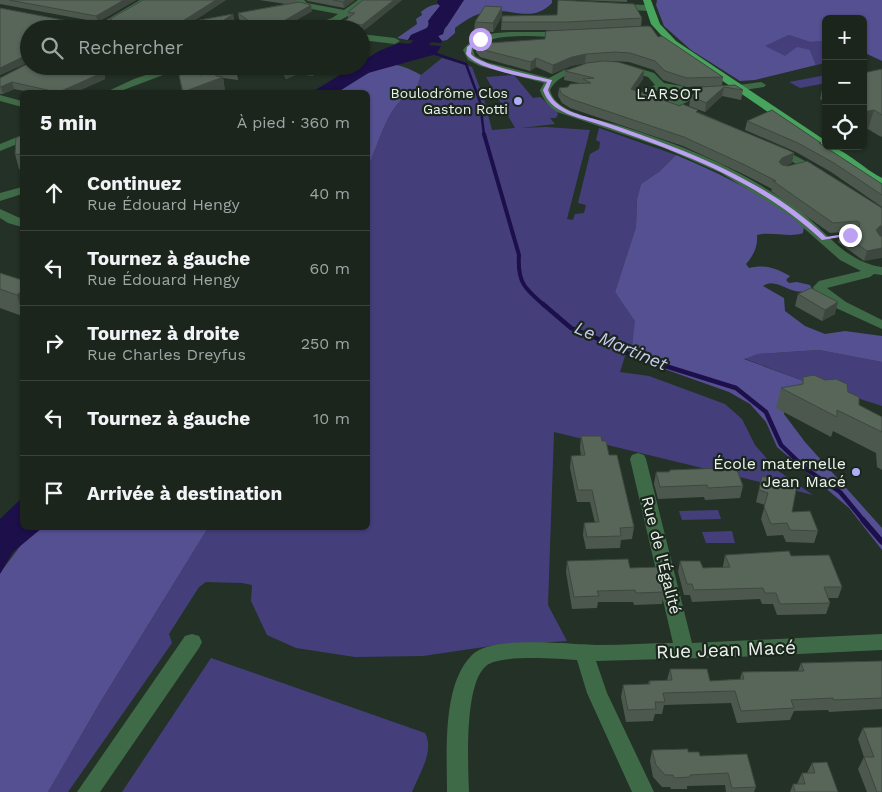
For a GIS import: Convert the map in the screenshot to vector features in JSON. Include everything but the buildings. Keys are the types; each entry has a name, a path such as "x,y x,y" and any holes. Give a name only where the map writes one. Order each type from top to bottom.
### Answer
{"main road":[{"path":"648,3 656,30 822,143"},
{"path":"832,150 882,182"},
{"path":"857,166 882,177"}],"street":[{"path":"110,20 146,0"},
{"path":"299,0 304,5 347,13"},
{"path":"335,20 364,0"},
{"path":"607,6 648,3"},
{"path":"468,54 472,43 485,37 573,37"},
{"path":"370,38 395,41"},
{"path":"468,54 480,54"},
{"path":"468,54 484,64 550,88"},
{"path":"595,67 579,66 563,72 550,88 552,104 571,114 663,144 719,168 777,201 807,222 850,262 876,271"},
{"path":"611,66 645,72 651,75 661,86 673,87 693,93 687,95 676,108 650,97 648,91 661,86"},
{"path":"120,90 154,75"},
{"path":"161,75 181,79"},
{"path":"724,99 715,90 760,84"},
{"path":"0,98 20,103"},
{"path":"0,148 20,139"},
{"path":"765,143 806,164 831,180"},
{"path":"792,169 806,164"},
{"path":"0,197 20,191"},
{"path":"0,213 20,222"},
{"path":"824,239 841,236"},
{"path":"876,271 824,284 820,287 820,291 854,312 882,325"},
{"name":"Rue de l'Égalité","path":"638,459 660,523 667,550 685,651"},
{"path":"88,792 192,642"},
{"name":"Rue Jean Macé","path":"458,792 458,736 467,684 474,667 480,660 488,656 503,653 685,651 882,642"},
{"path":"577,652 643,792"}],"shaded area":[{"path":"438,0 448,0 459,4 445,25 443,34 438,36 442,41 441,43 408,40 411,35 427,28 429,25 428,21 440,6 437,3"},
{"path":"448,0 552,0 552,3 545,9 532,14 494,11 477,14 455,28 455,33 447,40 442,41 438,36 443,34 449,16 459,4"},
{"path":"657,0 882,0 882,61 867,54 867,15 822,15 822,41 810,42 789,35 765,46 785,56 797,47 810,50 816,65 755,80 740,81 691,50 664,26 656,5"},
{"path":"439,4 440,6 431,17 427,28 411,35 408,40 397,38 417,24 416,19 422,15 421,12 429,6"},
{"path":"789,35 810,42 822,41 822,64 816,65 810,50 785,57 764,46"},
{"path":"399,43 441,46 437,53 433,55 370,72 370,56"},
{"path":"442,58 472,67 484,99 492,130 515,128 486,77 514,75 533,98 540,97 556,110 558,114 556,118 550,118 555,124 520,128 546,127 590,130 567,219 573,220 575,214 584,213 586,205 578,203 590,154 599,149 600,142 596,140 599,128 676,155 660,171 641,184 637,199 636,227 615,292 636,321 632,346 625,356 620,372 649,376 725,404 742,419 755,445 777,470 813,495 554,432 548,605 567,641 491,646 423,656 355,657 296,648 267,635 251,601 252,585 206,582 199,587 169,634 172,643 68,792 48,792 101,701 207,530 370,530 370,162 392,112 407,95 417,88 421,75"},
{"path":"382,64 402,66 421,75 417,88 407,95 392,112 370,162 370,90 335,90 362,75 370,75 370,71"},
{"path":"340,75 364,75 335,90 315,90"},
{"path":"822,76 822,84 800,88 789,82"},
{"path":"676,155 743,186 775,205 804,226 803,233 798,234 757,235 755,250 746,264 749,268 770,267 780,271 790,276 786,280 789,283 797,282 810,285 812,289 805,292 798,292 774,283 768,283 763,286 784,298 785,311 805,326 825,334 845,331 882,336 882,362 819,350 758,354 744,359 801,380 809,388 785,402 784,414 805,442 882,528 882,550 849,508 777,447 766,422 750,404 729,392 625,355 632,346 635,321 615,292 636,227 637,199 641,184 660,171"},
{"path":"819,350 882,362 882,406 801,380 743,358 758,354"},
{"path":"20,500 20,530 40,530 13,552 0,574 0,519"},
{"path":"718,510 721,519 682,520 679,511"},
{"path":"38,530 207,530 101,701 48,792 0,792 0,573 24,541"},
{"path":"732,531 735,543 706,543 702,532"},
{"path":"211,658 425,733 428,740 427,755 412,792 122,792"}],"waterway":[{"path":"370,65 416,48 441,23 456,0"},
{"name":"Le Martinet","path":"430,52 466,64 480,102 484,135"},
{"path":"329,90 353,75"},
{"name":"Le Martinet","path":"484,134 519,255 521,279 527,290 545,306"},
{"name":"Le Martinet","path":"543,304 571,328 616,346 630,355 736,388 766,412 781,445 806,469 840,492 864,521"},
{"name":"Le Martinet","path":"863,520 882,542"}],"place":[{"name":"Boulodrôme Clos Gaston Rotti","path":"518,101"},
{"name":"École maternelle Jean Macé","path":"856,472"}],"district":[{"name":"L'ARSOT","path":"669,94"}],"route":[{"path":"480,39 469,47 469,56 484,64 550,81 545,90 548,98 552,104 565,112 614,127 699,158 739,178 777,201 807,222 824,239 850,235"}]}
